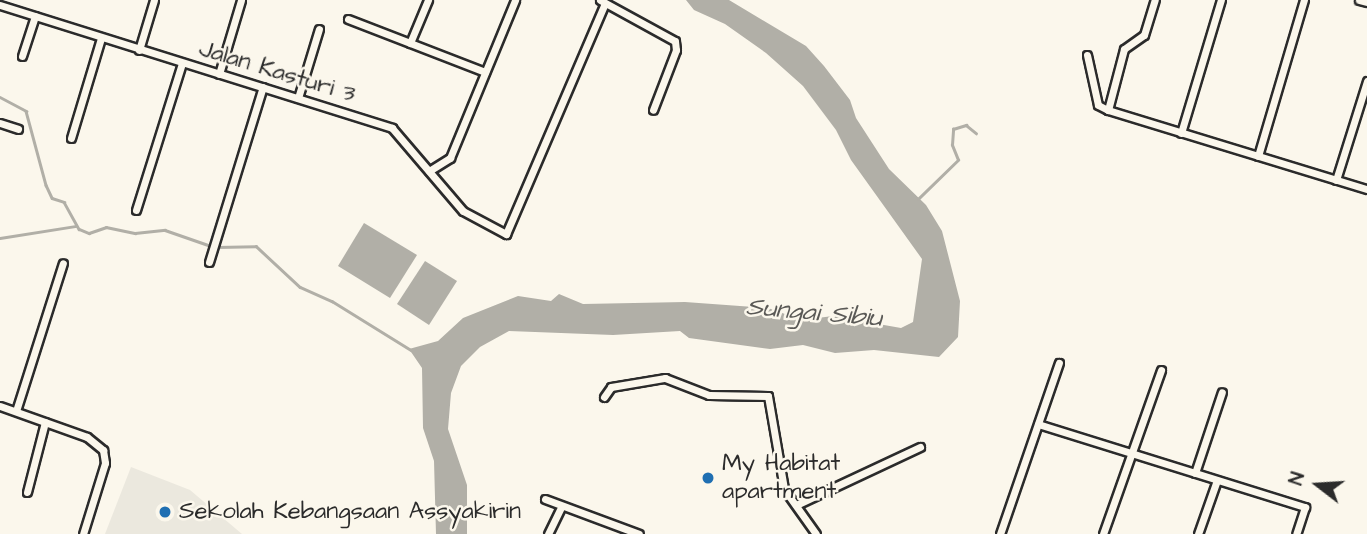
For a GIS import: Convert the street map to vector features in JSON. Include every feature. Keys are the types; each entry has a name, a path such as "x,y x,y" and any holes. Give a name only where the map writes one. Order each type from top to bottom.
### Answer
{"street":[{"path":"17,11 20,0"},
{"path":"139,50 154,0"},
{"path":"219,74 241,0"},
{"path":"410,43 428,0"},
{"path":"429,171 450,158 515,0"},
{"path":"1108,110 1124,49 1144,35 1155,0"},
{"path":"1181,134 1221,0"},
{"path":"1258,156 1304,0"},
{"path":"1359,0 1367,2"},
{"path":"603,2 676,41 676,50 653,110"},
{"name":"Jalan Kasturi 3","path":"0,5 394,130 463,211 506,234 603,2"},
{"path":"22,57 35,16"},
{"path":"348,19 485,72"},
{"path":"298,98 319,29"},
{"path":"71,138 101,38"},
{"path":"1087,55 1098,105 1108,110 1367,189"},
{"path":"136,210 182,63"},
{"path":"1336,180 1367,81"},
{"path":"209,262 263,87"},
{"path":"0,123 18,130"},
{"path":"16,411 63,263"},
{"path":"1000,534 1059,363"},
{"path":"1103,534 1161,370"},
{"path":"604,397 611,387 665,378 709,395 768,396 784,489 816,534"},
{"path":"1195,473 1222,392"},
{"path":"0,405 87,437 103,450 103,471 83,534"},
{"path":"27,492 45,422"},
{"path":"1038,424 1305,507 1296,534"},
{"path":"796,505 920,447"},
{"path":"1198,534 1217,480"},
{"path":"545,499 639,534"},
{"path":"548,534 561,507"}],"shaded area":[{"path":"686,0 729,0 806,46 824,66 850,100 856,118 889,169 926,205 942,231 960,301 958,337 939,357 874,350 835,353 803,345 770,349 689,338 680,331 613,335 509,331 480,347 461,366 451,393 448,429 467,485 467,534 436,534 434,461 423,428 422,368 409,349 438,341 463,318 518,296 551,301 559,294 583,304 685,302 768,308 802,320 833,316 901,328 913,322 922,259 851,160 836,130 803,86 766,53 725,24 694,10"},
{"path":"364,223 417,255 390,298 338,266"},
{"path":"425,261 457,281 429,325 397,304"},
{"name":"Sekolah Kebangsaan Assyakirin","path":"131,467 190,490 242,534 105,534"}],"waterway":[{"path":"0,97 26,111 46,185 52,198 64,202 79,229 89,233 106,227 135,233 165,230 208,245"},
{"path":"918,199 958,160 952,145 953,129 966,125 976,133"},
{"path":"0,238 76,226"},
{"path":"217,247 256,246 300,287 332,301 411,350"}],"place":[{"name":"My Habitat apartment","path":"708,478"},
{"name":"Sekolah Kebangsaan Assyakirin","path":"165,512"}],"water label":[{"name":"Sungai Sibiu","path":"814,313"}]}
